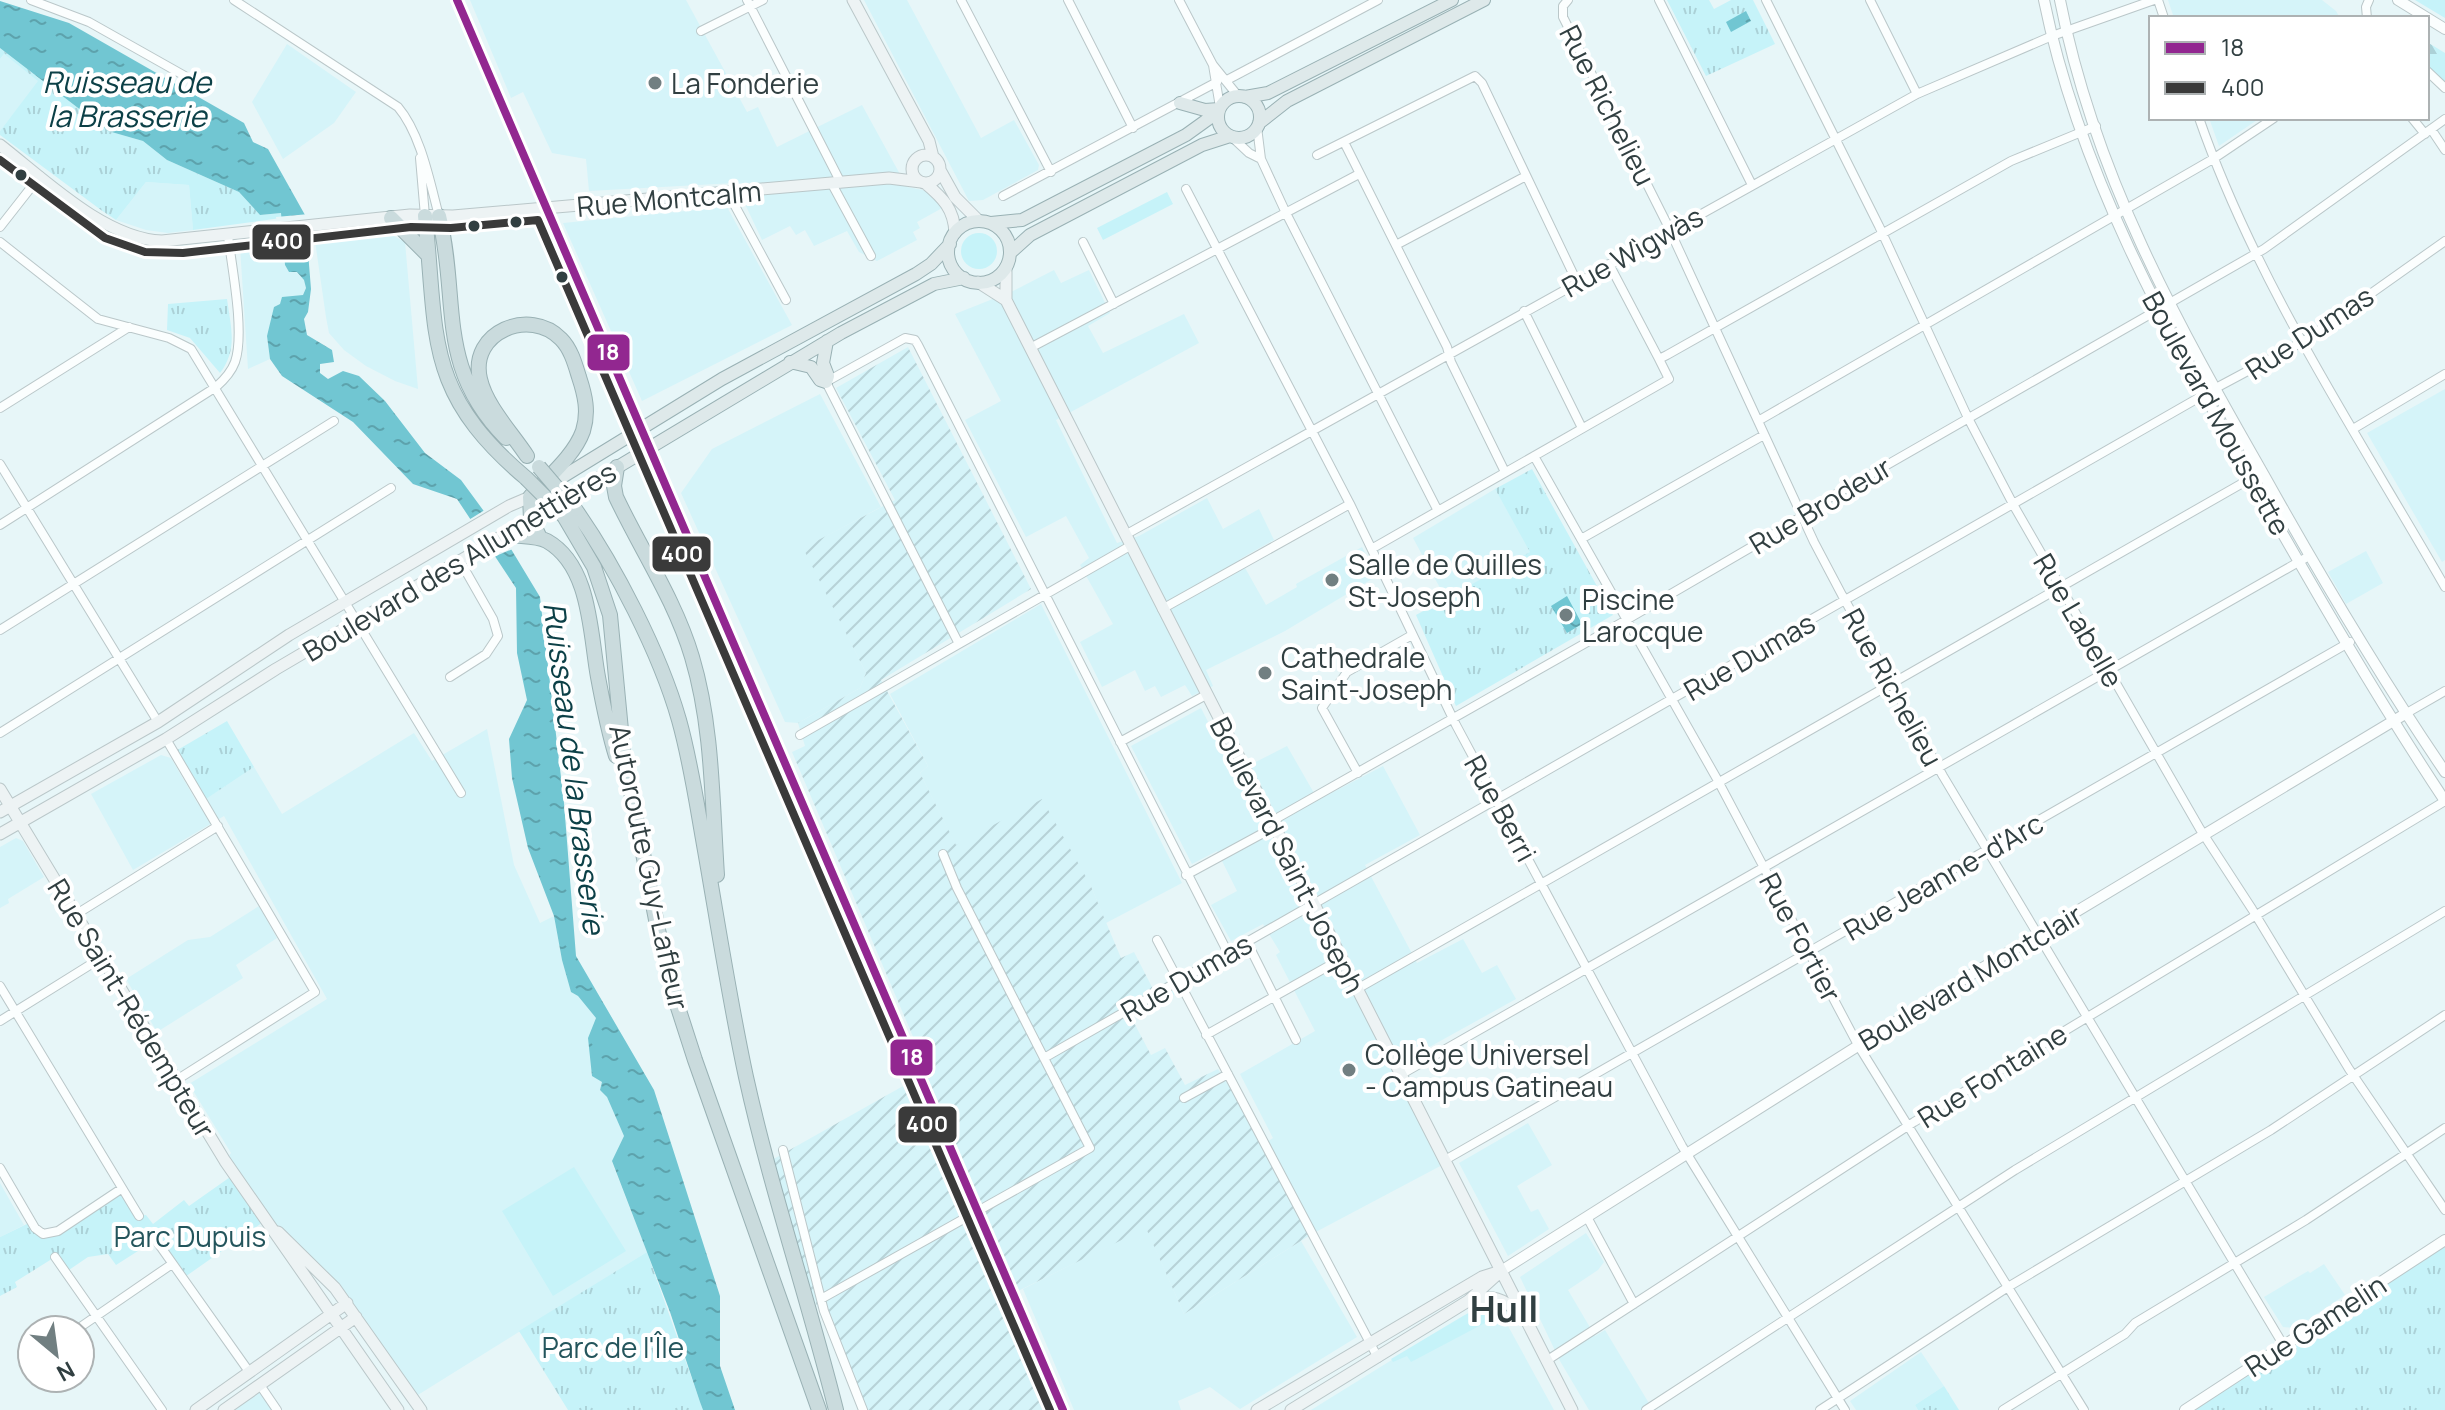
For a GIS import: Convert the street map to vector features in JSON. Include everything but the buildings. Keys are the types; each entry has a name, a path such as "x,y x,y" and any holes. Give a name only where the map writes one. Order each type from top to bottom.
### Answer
{"highway":[{"name":"Autoroute Guy-Lafleur","path":"432,216 429,256 437,343 451,390 481,436 526,478 570,512 594,567 610,615 615,644 619,729 664,956 685,1031 819,1410"},
{"name":"Autoroute Guy-Lafleur","path":"432,216 452,334 462,371 487,417 539,467 570,512 594,538 636,616 674,705 693,783 724,963 763,1150 836,1410"},
{"path":"391,218 429,256"},
{"path":"527,456 485,393 479,368 482,352 495,335 508,327 524,323 546,328 565,343 579,375 586,409 579,440 530,497 531,519 540,538"},
{"path":"617,467 614,486 617,499 680,624 703,698 724,963"},
{"path":"510,534 540,538 558,549 580,584 607,727 638,829"}],"main road":[{"path":"853,0 929,141 933,157 955,197 1004,233 1010,253"},
{"path":"952,239 965,224 1022,220 1186,135 1228,99 1268,93 1452,0"},
{"path":"978,282 994,278 1006,267 1010,253 1030,235 1202,145 1249,135 1287,101 1484,0"},
{"path":"1242,97 1257,107 1258,125"},
{"path":"1180,103 1205,110 1219,109"},
{"path":"1219,109 1219,124 1231,137"},
{"path":"921,130 921,147 914,161 914,176 949,207 954,220 951,263 964,278 978,282 1006,300"},
{"name":"Rue Montcalm","path":"0,145 100,221 136,238 170,241 391,218 889,178 923,182"},
{"path":"914,161 922,155 933,157"},
{"name":"Rue Montcalm","path":"889,178 914,161"},
{"path":"923,182 933,181 940,170"},
{"name":"Boulevard des Allumettières","path":"5,810 158,722 289,635 530,497 714,384 916,274 931,264 952,239"},
{"name":"Boulevard Saint-Joseph","path":"1006,267 1006,300 1572,1410"},
{"name":"Boulevard des Allumettières","path":"0,834 166,739 357,621 510,534 790,362 934,284 964,278"},
{"path":"790,362 811,367 820,380 826,382 828,376 823,360 827,341"},
{"name":"Rue Saint-Rédempteur","path":"0,789 5,810 20,823 233,1175 398,1410"},
{"name":"Rue Saint-Rédempteur","path":"268,1224 320,1270 347,1303 421,1410"},
{"name":"Boulevard Montclair","path":"1257,1410 1487,1274 1501,1271"},
{"name":"Boulevard Montclair","path":"1291,1410 1468,1301 1501,1271"},
{"path":"1468,1301 1496,1297 1510,1304 1524,1319"},
{"path":"196,1410 347,1303"},
{"path":"224,1410 356,1317"}],"street":[{"path":"31,0 89,22 208,89"},
{"path":"234,0 395,105 408,123 430,173 432,216"},
{"path":"701,31 749,3 763,0"},
{"path":"961,0 1051,172"},
{"path":"1068,0 1133,128"},
{"path":"1179,0 1222,81 1242,97"},
{"path":"1003,196 1378,0"},
{"name":"Rue Richelieu","path":"1568,0 1563,6 1563,17 1670,230 1802,516 1845,601 2038,936 2284,1346"},
{"path":"1659,0 1752,185"},
{"name":"Rue Labelle","path":"1766,0 1882,234 1968,418 2014,506 2156,753 2304,997 2445,1210"},
{"path":"1870,0 1917,94"},
{"name":"Boulevard Moussette","path":"2044,0 2082,131 2163,306 2252,478 2445,772"},
{"name":"Boulevard Moussette","path":"2060,0 2066,31 2120,213"},
{"name":"Rue Wìgwàs","path":"800,735 1044,593 1127,540 1312,431 1917,94 2052,36 2156,0"},
{"path":"2398,0 2424,16"},
{"path":"749,3 871,256"},
{"path":"2429,73 2445,88"},
{"path":"1317,155 1475,76 1482,83 1577,282"},
{"path":"1219,109 1222,81"},
{"name":"Rue Brodeur","path":"1186,875 1264,833 1279,817 1627,619 2256,253 2445,119"},
{"path":"2200,120 2213,159 2256,253 2353,429 2442,575 2445,587"},
{"path":"1758,421 2213,159 2271,120"},
{"path":"2414,120 2445,150"},
{"path":"1258,125 1261,159 1286,213 1438,511"},
{"path":"1659,359 2021,155 2096,126"},
{"path":"1231,137 1261,159"},
{"path":"1344,142 1505,472"},
{"path":"420,154 432,216"},
{"path":"1030,348 1359,174"},
{"path":"0,227 40,176"},
{"path":"1396,245 1526,176"},
{"name":"Rue Berri","path":"1186,189 1373,548 1452,718 1686,1155 1845,1410"},
{"path":"728,193 786,300"},
{"path":"0,525 216,387 233,367 239,342 228,236"},
{"name":"Rue Dumas","path":"1044,1058 2209,392 2304,341 2445,241"},
{"path":"0,242 98,319 184,343 195,353 461,793"},
{"path":"1083,242 1114,304"},
{"path":"1373,548 1669,379 1609,264"},
{"path":"1524,311 1582,428"},
{"path":"0,408 129,327"},
{"path":"958,642 826,382 905,338 915,340 1228,953"},
{"path":"2353,429 2445,374"},
{"name":"Boulevard Moussette","path":"2209,392 2262,472 2345,644 2445,801"},
{"path":"0,630 334,421"},
{"path":"1581,539 1764,435"},
{"name":"Rue Fortier","path":"1534,456 1674,700 1858,1045 2084,1410"},
{"path":"0,464 158,722"},
{"path":"1357,989 2262,472"},
{"path":"0,733 391,488"},
{"path":"1162,609 1350,504"},
{"path":"1402,1074 2304,559"},
{"path":"450,677 486,654 498,636 493,619 460,561"},
{"path":"1358,773 1322,708 1347,672 1412,635"},
{"name":"Rue Jeanne-d'Arc","path":"1445,1160 2357,638"},
{"name":"Boulevard Montclair","path":"1501,1271 1858,1045 2445,691"},
{"path":"1120,742 1206,695"},
{"path":"166,739 315,992 175,1081"},
{"name":"Rue Fontaine","path":"1546,1361 1909,1126 2445,801"},
{"path":"75,915 218,826"},
{"path":"821,1299 1090,1148 957,888 943,854"},
{"path":"1646,1410 1959,1207 2445,911"},
{"path":"1157,940 1378,1358"},
{"path":"1247,942 1296,1040"},
{"path":"0,1021 101,958"},
{"path":"1206,1035 1341,959"},
{"path":"0,986 139,1216"},
{"path":"1820,1410 2008,1287 2271,1130 2445,1015"},
{"path":"1184,1098 1228,1074"},
{"path":"2003,1410 2125,1334 2135,1323 2306,1220 2445,1128"},
{"path":"783,1150 821,1299 863,1410"},
{"path":"0,1168 35,1228 43,1234 58,1231 121,1189"},
{"path":"1587,1217 1634,1304"},
{"name":"Rue Gamelin","path":"2185,1410 2445,1240"},
{"path":"158,1243 250,1373"},
{"path":"55,1257 95,1314"},
{"path":"162,1410 96,1316 172,1264"},
{"path":"260,1385 277,1410"}],"shaded area":[{"path":"470,0 686,0 747,112 758,107 777,147 862,105 907,187 923,190 940,200 944,207 917,222 920,228 913,232 917,240 877,261 859,252 847,231 814,246 805,230 796,235 790,226 762,240 735,183 589,191 586,159 552,153 523,92 511,98"},
{"path":"864,0 907,0 981,138 1014,120 1039,165 1038,170 983,200 969,201"},
{"path":"2168,0 2322,0 2339,16 2173,16"},
{"path":"287,44 356,92 334,123 283,159 252,102"},
{"path":"4,54 39,81 0,131 0,59"},
{"path":"2210,120 2257,120 2219,146"},
{"path":"146,182 189,185 193,230 168,233 146,230 116,220"},
{"path":"727,207 792,325 642,401 563,223"},
{"path":"388,233 405,242 418,389 366,366 344,350 329,333 315,241"},
{"path":"283,243 285,265 289,272 297,271 306,288 303,295 280,304 267,336 270,359 248,369 240,247"},
{"path":"1054,270 1061,283 1089,270 1110,313 1088,326 1103,353 1184,314 1199,343 1056,420 1117,543 1139,536 1207,498 1223,529 1259,509 1274,540 1240,559 1266,605 1297,587 1296,584 1362,547 1377,576 1285,631 1206,670 1213,686 1192,696 1185,685 1161,697 1155,686 1145,691 1135,670 1102,687 1080,642 1113,624 1080,565 1089,558 1066,516 1026,537 965,420 1001,401 955,314 1013,291"},
{"path":"908,347 1031,589 881,680 928,766 920,773 956,845 1042,799 1090,884 1121,958 1134,952 1153,989 1168,981 1175,994 1131,1017 1151,1055 1165,1048 1185,1085 1218,1069 1265,1143 1312,1234 1184,1314 1146,1228 1000,1300 1044,1410 859,1410 813,1296 770,1161 928,1072 792,752 805,746 798,723 860,688 866,673 803,548 895,500 836,388"},
{"path":"2445,389 2445,560 2442,562 2367,433"},
{"path":"820,394 881,507 804,548 866,673 860,688 798,723 785,722 681,493 712,449"},
{"path":"1495,489 1531,552 1446,599 1413,538"},
{"path":"2366,551 2383,583 2346,604 2328,572"},
{"path":"1041,604 1182,883 1106,923 1090,884 956,846 920,773 928,766 890,694"},
{"path":"1201,708 1234,773 1287,746 1318,800 1383,766 1420,835 1365,865 1417,963 1463,939 1482,973 1497,965 1516,999 1397,1065 1446,1163 1312,1234 1265,1143 1273,1138 1240,1074 1315,1031 1276,955 1280,952 1263,924 1231,941 1211,905 1237,891 1217,851 1192,864 1131,746"},
{"path":"487,729 514,865 540,923 554,916 571,992 596,1018 588,1038 603,1082 600,1090 607,1097 624,1136 612,1162 647,1252 413,1398 347,1303 268,1224 225,1161 231,1153 189,1084 327,999 224,816 133,870 91,794 161,755 171,758 198,804 254,767 282,814 414,733 432,761"},
{"path":"16,838 23,841 44,877 8,899 9,903 0,908 0,847"},
{"path":"259,906 277,938 236,965 243,978 157,1032 126,979 188,940 210,937"},
{"path":"1528,1123 1552,1165 1517,1186 1531,1212 1538,1209 1549,1229 1508,1256 1459,1163"},
{"path":"0,1183 24,1225 0,1237"},
{"path":"1146,1227 1184,1314 1301,1241 1357,1337 1240,1409 1210,1387 1178,1401 1181,1410 1074,1410 1023,1289"},
{"path":"1586,1233 1604,1262 1598,1270 1568,1290 1595,1336 1605,1330 1653,1410 1589,1410 1560,1361 1520,1277"},
{"path":"2324,1264 2345,1295 2296,1328 2283,1327 2264,1297"},
{"path":"1482,1312 1502,1315 1554,1410 1311,1410 1445,1327"},
{"path":"1921,1352 1944,1386 1915,1405 1918,1410 1856,1410 1850,1401"},
{"path":"260,1385 277,1410 224,1410"}],"green space":[{"path":"1667,0 1709,0 1714,9 1731,0 1753,0 1775,44 1706,76"},
{"path":"2415,0 2445,0 2445,18"},
{"path":"2429,43 2445,53 2445,83 2429,70"},
{"path":"0,48 108,131 143,141 167,160 239,192 260,215 281,213 281,218 193,230 189,185 146,182 116,220 0,135 38,81 4,54 0,59"},
{"path":"1167,192 1173,204 1103,240 1097,228"},
{"path":"979,233 992,238 997,251 992,264 979,269 966,264 961,251 966,238"},
{"path":"227,299 231,347 220,373 190,338 167,330 168,304"},
{"path":"1532,469 1613,615 1456,706 1416,615 1530,552 1495,489"},
{"path":"227,721 254,767 203,801 174,752"},
{"path":"574,1167 626,1251 553,1296 502,1211"},
{"name":"Parc Dupuis","path":"233,1175 266,1220 182,1279 156,1242 116,1265 108,1254 88,1257 66,1272 55,1257 15,1282 17,1287 0,1296 0,1237 31,1222 46,1234 119,1188 138,1216 146,1215 153,1224 184,1200 189,1206"},
{"path":"2445,1240 2445,1410 2185,1410"},
{"name":"Parc de l'Île","path":"647,1252 703,1410 568,1410 519,1331"},
{"path":"1488,1309 1502,1314 1411,1362 1407,1356 1393,1362 1391,1359 1474,1310"},
{"path":"1944,1386 1959,1410 1918,1410 1915,1405"}],"water":[{"name":"Ruisseau de la Brasserie","path":"0,1 69,23 244,123 253,142 268,149 305,215 311,289 304,319 307,335 332,350 334,362 320,364 320,373 328,379 343,371 359,376 385,401 425,453 461,480 508,544 540,597 564,803 576,956 654,1090 720,1296 720,1366 735,1410 703,1410 700,1402 670,1312 612,1161 624,1136 607,1097 600,1090 602,1082 592,1076 588,1038 596,1018 571,992 554,916 528,848 512,778 509,739 527,700 517,653 516,588 457,499 413,484 353,422 282,376 270,359 267,336 274,307 280,304 282,297 303,295 306,288 297,272 289,272 285,265 281,213 260,215 239,192 167,160 143,141 108,131 0,48"},
{"path":"1746,11 1751,21 1731,32 1726,22"},
{"name":"Piscine Larocque","path":"1567,596 1582,624 1567,633 1551,606"}],"pier":[{"path":"309,214 312,239 279,242 276,217"},
{"path":"488,508 515,548 491,558 467,521"}],"transit line":[{"name":"18","path":"457,0 1063,1410"},
{"name":"400","path":"0,160 105,238 145,252 183,253 411,227 451,228 538,220 1050,1410"}],"place":[{"name":"La Fonderie","path":"655,83"},
{"name":"Salle de Quilles St-Joseph","path":"1332,580"},
{"name":"Piscine Larocque","path":"1566,615"},
{"name":"Cathedrale Saint-Joseph","path":"1265,673"},
{"name":"Collège Universel - Campus Gatineau","path":"1349,1070"}],"district":[{"name":"Hull","path":"1504,1308"}]}
